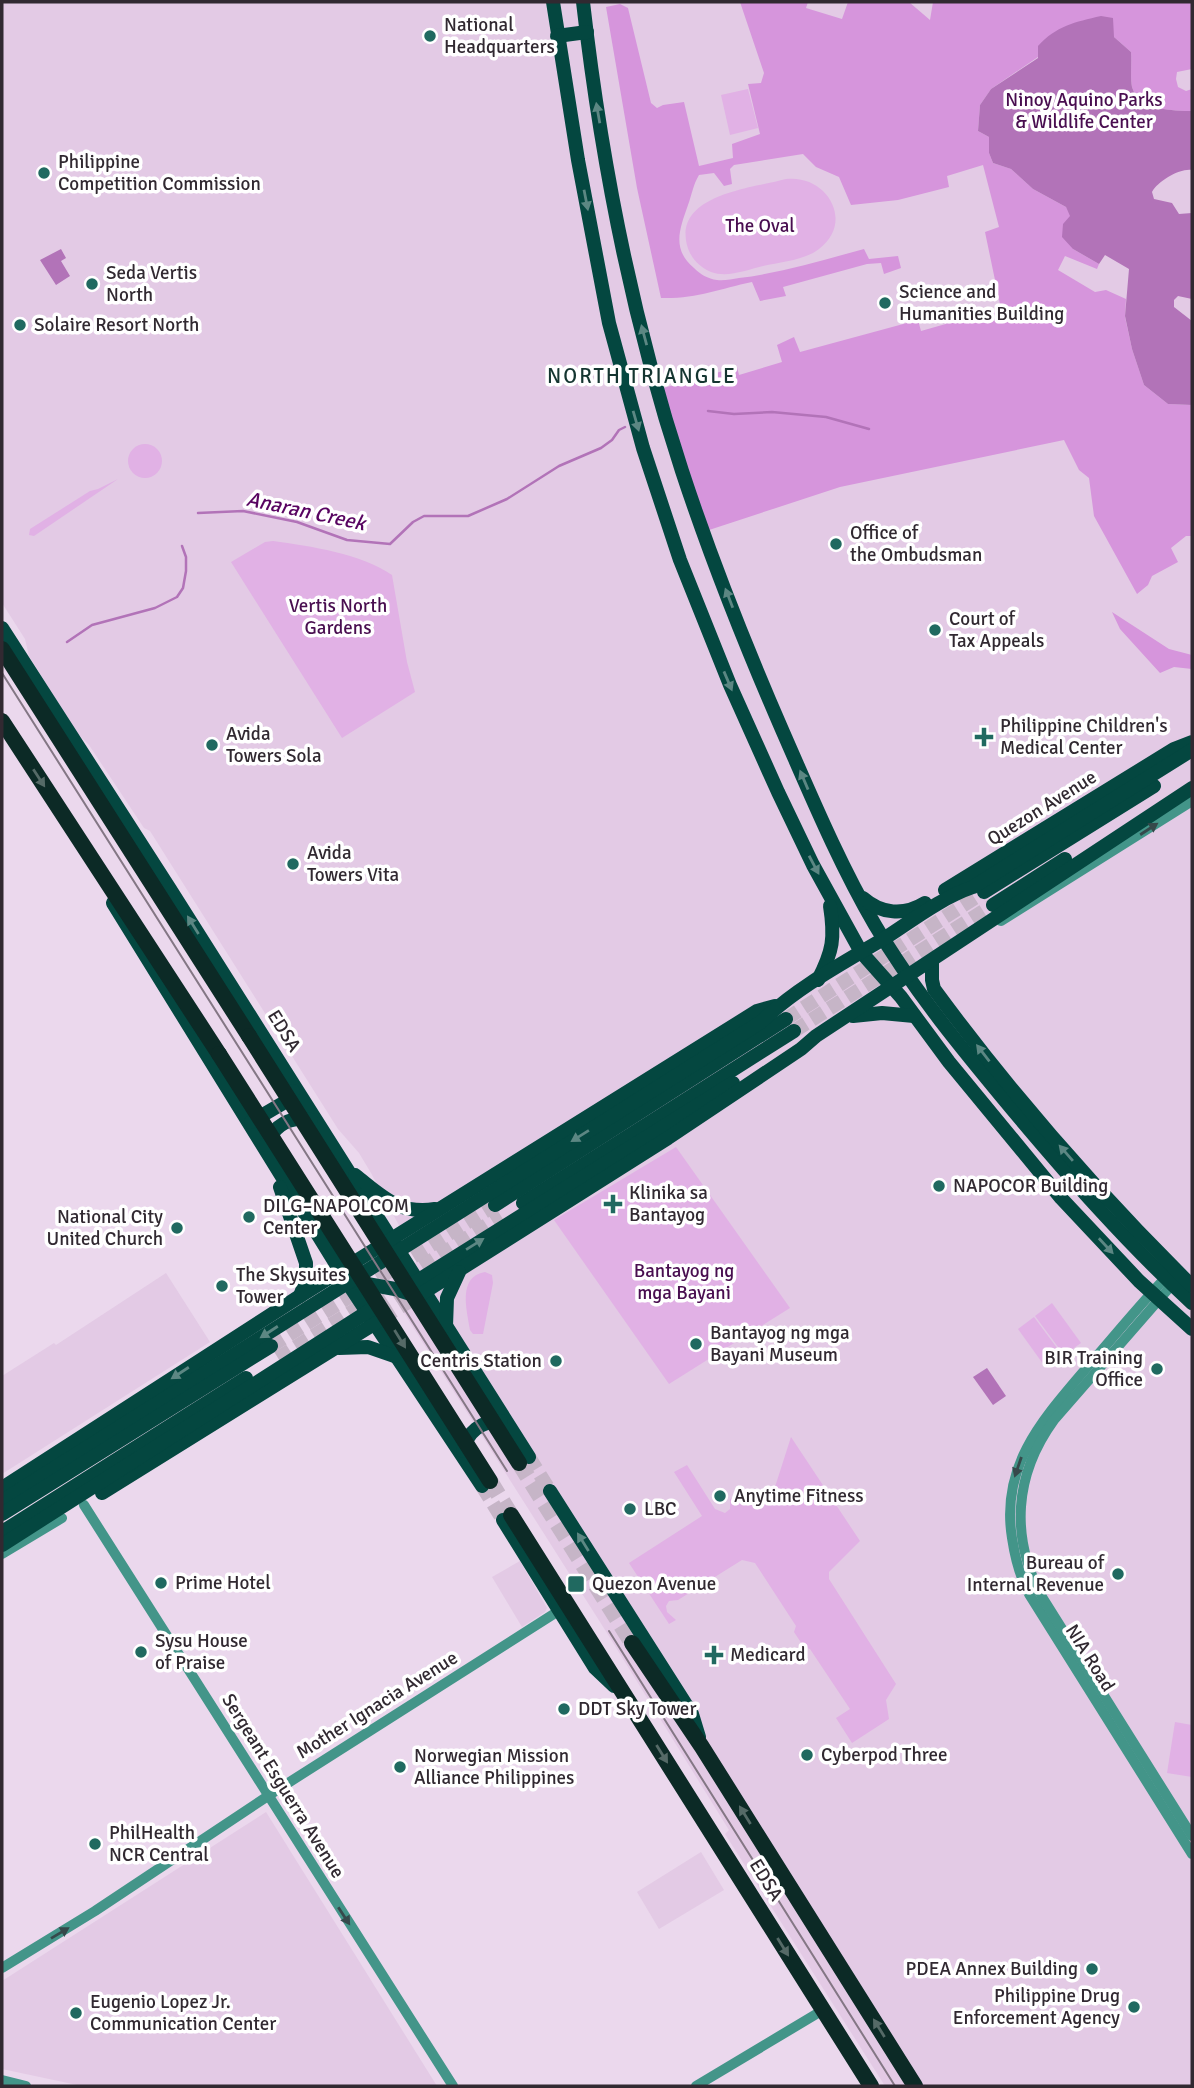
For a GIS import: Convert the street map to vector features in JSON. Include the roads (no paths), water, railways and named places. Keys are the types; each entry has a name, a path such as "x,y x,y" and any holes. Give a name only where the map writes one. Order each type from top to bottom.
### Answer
{"highway":[{"name":"EDSA","path":"2,649 524,1460"},
{"path":"2,721 219,1054 486,1484"},
{"name":"EDSA","path":"507,1518 604,1660 871,2086"},
{"name":"EDSA","path":"632,1643 702,1747 915,2086"}],"main road":[{"path":"553,2 609,323 643,448 680,559 719,658 793,823 828,894 861,951 1061,1198 1156,1296 1192,1329"},
{"path":"583,2 618,227 668,425 706,539 752,662 817,812 884,938 964,1051 1076,1185 1173,1277 1192,1286"},
{"path":"557,36 587,32"},
{"name":"EDSA","path":"2,628 395,1245 416,1291 446,1327 508,1425 524,1460"},
{"name":"Quezon Avenue","path":"955,893 968,876 1174,749 1192,742"},
{"name":"Quezon Avenue","path":"2,1501 347,1274 761,1022 779,1004 861,951 955,893 973,887 1192,750"},
{"path":"984,892 1192,759"},
{"path":"993,905 1192,779"},
{"path":"347,1274 416,1291 461,1269 668,1138 801,1049 816,1036 964,940 1001,912 1192,788"},
{"path":"793,823 817,812"},
{"path":"98,870 119,915 265,1152 374,1315 396,1357 462,1456 486,1484"},
{"path":"854,886 861,896 874,906 897,912 920,906 968,876"},
{"path":"818,980 831,953 834,939 828,894"},
{"path":"932,961 934,989 1007,1085 1173,1277 1192,1303"},
{"name":"Quezon Avenue","path":"395,1245 444,1207 757,1011 779,1004"},
{"path":"841,1020 882,1013 914,1016"},
{"path":"498,1211 790,1025"},
{"path":"416,1291 797,1043 816,1036"},
{"path":"248,1124 285,1102 294,1087"},
{"path":"265,1152 273,1131 285,1122 299,1118 316,1121"},
{"path":"345,1167 405,1210 444,1207"},
{"path":"278,1172 280,1186 306,1263 306,1279 300,1296"},
{"path":"446,1327 447,1298 461,1269"},
{"name":"Quezon Avenue","path":"2,1488 300,1296 347,1274"},
{"path":"416,1291 483,1400 499,1411"},
{"path":"29,1529 62,1518 84,1505 328,1351 374,1315"},
{"path":"2,1545 374,1315"},
{"path":"328,1351 362,1346 396,1357"},
{"path":"2,1514 274,1352 2,1532"},
{"path":"462,1456 468,1437 477,1427 495,1421 508,1425"},
{"name":"EDSA","path":"550,1491 692,1714 702,1747"},
{"name":"EDSA","path":"507,1518 595,1668 626,1697"}],"street":[{"path":"964,940 1007,918 1192,801"},
{"name":"NIA Road","path":"1173,1277 1043,1419 1018,1465 1009,1514 1014,1551 1029,1594 1192,1854"},
{"name":"NIA Road","path":"1156,1296 1040,1440 1025,1480 1020,1523 1027,1567 1042,1597 1192,1836"},
{"name":"Sergeant Esguerra Avenue","path":"84,1505 453,2086"},
{"path":"2,1554 62,1518"},
{"name":"Mother Ignacia Avenue","path":"2,1968 95,1911 268,1796 560,1610"},
{"path":"696,2086 823,2010"},
{"path":"2,2080 26,2086"}],"waterway":[{"name":"Anaran Creek","path":"708,411 734,414 772,412 826,417 869,429"},
{"name":"Anaran Creek","path":"198,513 243,511 297,522 347,540 390,544 413,522 424,516 468,516 507,499 559,466 601,448 625,427"},
{"name":"Anaran Creek","path":"67,642 92,625 155,608 177,597 183,588 186,571 186,557 182,546"}],"tunnel":[{"path":"786,1019 984,892"},
{"path":"794,1031 993,905"},
{"path":"271,1346 495,1205"},
{"path":"404,1278 501,1216"},
{"path":"375,1307 406,1287"},
{"path":"278,1358 372,1299"},
{"path":"382,1318 413,1299"},
{"path":"529,1457 550,1491"},
{"path":"519,1463 632,1643"},
{"path":"490,1481 511,1515"},
{"path":"482,1486 503,1520"}],"tram line":[{"path":"2,673 507,1471"},
{"path":"609,1631 895,2086"}],"place":[{"name":"National Headquarters","path":"430,36"},
{"name":"Philippine Competition Commission","path":"44,173"},
{"name":"Seda Vertis North","path":"92,284"},
{"name":"Science and Humanities Building","path":"885,303"},
{"name":"Solaire Resort North","path":"20,325"},
{"name":"Office of the Ombudsman","path":"836,544"},
{"name":"Court of Tax Appeals","path":"935,630"},
{"name":"Philippine Children's Medical Center","path":"984,737"},
{"name":"Avida Towers Sola","path":"212,745"},
{"name":"Avida Towers Vita","path":"293,864"},
{"name":"NAPOCOR Building","path":"939,1186"},
{"name":"Klinika sa Bantayog","path":"613,1204"},
{"name":"DILG–NAPOLCOM Center","path":"249,1217"},
{"name":"National City United Church","path":"177,1228"},
{"name":"The Skysuites Tower","path":"222,1286"},
{"name":"Bantayog ng mga Bayani Museum","path":"696,1344"},
{"name":"Centris Station","path":"556,1361"},
{"name":"BIR Training Office","path":"1157,1369"},
{"name":"Anytime Fitness","path":"720,1496"},
{"name":"LBC","path":"630,1509"},
{"name":"Bureau of Internal Revenue","path":"1118,1574"},
{"name":"Prime Hotel","path":"161,1583"},
{"name":"Quezon Avenue","path":"576,1584"},
{"name":"Sysu House of Praise","path":"141,1652"},
{"name":"Medicard","path":"714,1655"},
{"name":"DDT Sky Tower","path":"564,1709"},
{"name":"Cyberpod Three","path":"807,1755"},
{"name":"Norwegian Mission Alliance Philippines","path":"400,1767"},
{"name":"PhilHealth NCR Central","path":"95,1844"},
{"name":"PDEA Annex Building","path":"1092,1969"},
{"name":"Philippine Drug Enforcement Agency","path":"1134,2007"},
{"name":"Eugenio Lopez Jr. Communication Center","path":"76,2013"}],"district":[{"name":"NORTH TRIANGLE","path":"642,376"}],"park label":[{"name":"Ninoy Aquino Parks & Wildlife Center","path":"1084,111"},
{"name":"The Oval","path":"760,226"},
{"name":"Vertis North Gardens","path":"338,617"},
{"name":"Bantayog ng mga Bayani","path":"684,1282"}]}
